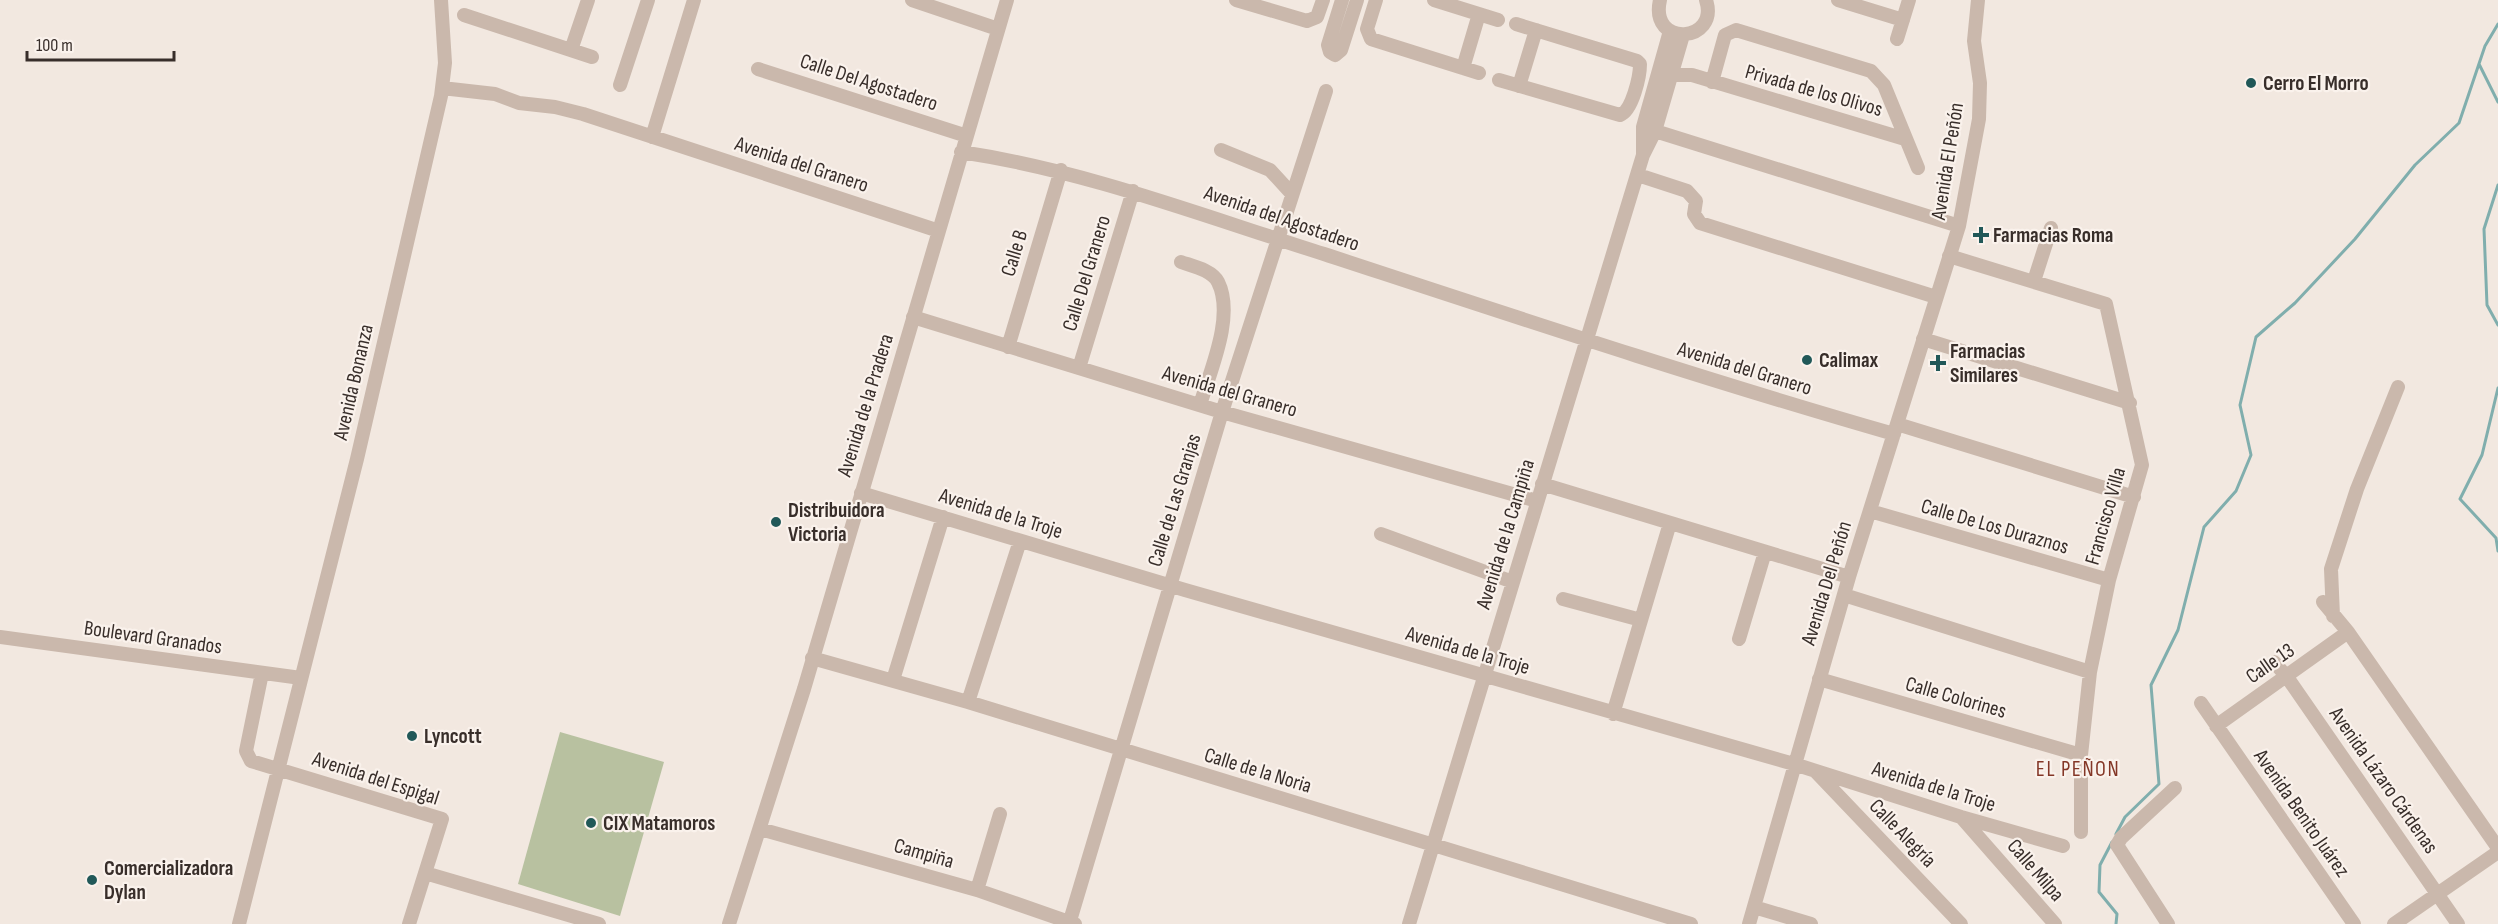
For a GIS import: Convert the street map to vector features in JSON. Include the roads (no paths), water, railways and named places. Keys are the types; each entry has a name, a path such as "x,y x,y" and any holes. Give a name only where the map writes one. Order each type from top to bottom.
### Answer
{"street":[{"name":"Avenida Bonanza","path":"239,924 362,436 442,88 445,63 441,0"},
{"path":"571,50 588,0"},
{"path":"620,85 648,0"},
{"path":"652,137 694,0"},
{"path":"912,0 998,29"},
{"path":"1236,0 1307,21 1340,2 1374,6 1366,29 1371,39 1479,73"},
{"path":"1434,0 1498,20"},
{"path":"1659,0 1659,18 1676,33 1695,32 1704,23 1708,11 1706,0"},
{"path":"1838,0 1903,20"},
{"path":"1898,39 1909,0"},
{"name":"Avenida El Peñón","path":"1949,256 1959,226 1979,119 1980,83 1974,41 1978,0"},
{"name":"Avenida de la Pradera","path":"729,924 812,658 939,231 998,29 1003,1"},
{"path":"1463,68 1479,14"},
{"path":"464,15 592,57"},
{"path":"1499,80 1620,116 1627,111 1648,84 1637,61 1516,24"},
{"path":"1519,86 1536,30"},
{"name":"Privada de los Olivos","path":"1712,81 1725,34 1736,30 1871,71 1884,85 1918,168"},
{"name":"Avenida de la Campiña","path":"1648,84 1673,69 1676,33"},
{"name":"Avenida de la Campiña","path":"1409,924 1586,339 1643,156 1655,131 1654,112 1648,84 1676,33"},
{"name":"Calle Del Agostadero","path":"758,69 967,136"},
{"name":"Privada de los Olivos","path":"1673,69 1905,139"},
{"name":"Avenida del Granero","path":"442,88 495,94 519,103 555,107 939,231"},
{"name":"Calle de Las Granjas","path":"1071,923 1120,749 1222,411 1276,239 1326,91"},
{"name":"Avenida de la Campiña","path":"1643,156 1642,140 1654,112"},
{"path":"1655,131 1959,226"},
{"path":"1221,150 1270,170 1292,194"},
{"name":"Avenida del Agostadero","path":"961,152 1061,171 1133,191 1586,339"},
{"name":"Calle B","path":"1008,347 1061,171"},
{"path":"1638,175 1687,190 1696,201 1694,214 1700,223 1936,297"},
{"name":"Calle Del Granero","path":"1079,368 1133,191"},
{"path":"2034,281 2051,228"},
{"name":"Avenida Del Peñón","path":"1749,924 1849,577 1949,256"},
{"name":"Francisco Villa","path":"1949,256 2106,304 2130,403 2142,465 2109,580 2090,672 2081,755 2081,832"},
{"path":"1181,262 1207,272 1218,281 1225,321 1200,405"},
{"name":"Avenida del Granero","path":"913,317 1200,405 1537,501"},
{"name":"Avenida del Granero","path":"1586,339 1742,390 1895,429 2134,497"},
{"path":"1923,339 2130,403"},
{"path":"2334,616 2331,569 2357,489 2398,387"},
{"path":"1542,484 1849,577"},
{"name":"Avenida de la Troje","path":"861,493 1170,586 1794,764 1961,817 2063,846"},
{"name":"Calle De Los Duraznos","path":"1870,512 2109,580"},
{"path":"893,680 943,517"},
{"path":"1613,714 1670,523"},
{"path":"1381,534 1513,582"},
{"path":"969,702 1020,541"},
{"path":"1739,639 1765,552"},
{"path":"1844,595 2090,672"},
{"path":"1563,599 1641,620"},
{"path":"2323,602 2348,632 2498,850 2394,924"},
{"name":"Calle 13","path":"2216,726 2288,677 2348,632"},
{"name":"Boulevard Granados","path":"0,637 301,678"},
{"name":"Calle de la Noria","path":"812,658 969,702 1691,924"},
{"name":"Avenida Lázaro Cárdenas","path":"2274,662 2288,677 2458,924"},
{"path":"262,673 247,756 256,764 279,769"},
{"name":"Calle Colorines","path":"1819,679 2081,755"},
{"name":"Avenida Benito Juárez","path":"2201,703 2354,924"},
{"name":"Avenida del Espigal","path":"279,769 442,819 425,873"},
{"name":"Calle Alegría","path":"1815,771 1962,924"},
{"path":"2168,924 2117,845 2121,838 2175,788"},
{"path":"977,890 1000,814"},
{"name":"Calle Milpa","path":"1961,817 2055,924"},
{"name":"Campiña","path":"760,829 977,890 1071,923"},
{"path":"409,924 425,873 599,924"},
{"path":"1754,907 1810,924"}],"waterway":[{"path":"2116,834 2125,817 2159,784 2151,685 2178,630 2204,527 2236,491 2251,455 2240,405 2256,337 2295,303 2355,239 2415,165 2459,123 2485,46 2498,24"},
{"path":"2479,64 2498,102"},
{"path":"2498,185 2484,229 2487,305 2498,325"},
{"path":"2498,388 2482,455 2460,499 2496,538 2498,551"},
{"path":"2112,842 2100,865 2099,892 2117,914 2116,924"}],"place":[{"name":"Cerro El Morro","path":"2251,83"},
{"name":"Farmacias Roma","path":"1981,235"},
{"name":"Calimax","path":"1807,360"},
{"name":"Farmacias Similares","path":"1938,363"},
{"name":"Distribuidora Victoria","path":"776,522"},
{"name":"Lyncott","path":"412,736"},
{"name":"CIX Matamoros","path":"591,823"},
{"name":"Comercializadora Dylan","path":"92,880"}],"district":[{"name":"EL PEÑON","path":"2078,768"}]}
